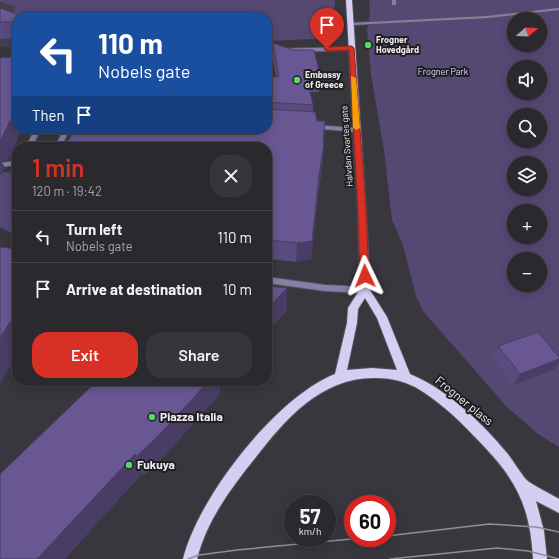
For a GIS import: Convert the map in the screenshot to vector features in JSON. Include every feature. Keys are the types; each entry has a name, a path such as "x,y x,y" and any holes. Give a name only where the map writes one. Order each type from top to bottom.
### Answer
{"main road":[{"name":"Halvdan Svartes gate","path":"349,0 365,290 382,317 395,355 405,377"},
{"path":"340,377 352,323 353,308 365,290"},
{"name":"Frogner plass","path":"190,559 194,541 206,517 239,469 273,426 316,390 340,377 377,372 405,377 425,388 473,425 506,461 523,486 531,507 539,540 540,559"},
{"path":"523,486 559,506"}],"street":[{"path":"351,24 487,17 559,9"},
{"path":"272,51 352,48"},
{"path":"307,127 357,130"},
{"path":"0,165 12,164"},
{"path":"272,281 325,288 365,290"}],"shaded area":[{"path":"0,2 16,6 15,12 12,12 11,47 0,47"}],"green space":[{"path":"0,0 335,0 333,38 272,41 272,12 14,12 15,6 0,2"},
{"name":"Frogner Park","path":"369,0 559,0 559,447 538,434 507,407 423,311 416,296 403,245 392,220 384,151 371,74 367,31 370,11"},
{"path":"3,172 12,173 12,233 0,227 0,175"}],"building":[{"path":"0,8 12,12 12,22 0,22"},
{"path":"273,43 293,50 314,50 320,74 306,75 313,105 272,102 272,77 279,77"},
{"path":"12,57 12,117 0,142 0,58"},
{"path":"272,109 315,112 317,121 325,121 324,143 312,241 297,243 272,240 272,142 67,142 72,134 272,134"},
{"path":"0,247 12,248 12,319 0,338"},
{"path":"272,286 287,288 272,304"},
{"path":"538,332 559,357 559,359 520,374 498,346"},
{"path":"92,386 204,386 159,435 137,456 135,454 37,559 0,559 0,474"}],"tram line":[{"path":"396,535 489,524 536,527 559,532"},
{"path":"188,559 199,555 237,550 344,540"},
{"path":"390,559 497,548 528,551 559,559"}],"slow traffic":[{"path":"353,78 357,128"}],"place":[{"name":"Frogner Hovedgård","path":"368,45"},
{"name":"Embassy of Greece","path":"297,80"},
{"name":"Piazza Italia","path":"152,417"},
{"name":"Fukuya","path":"129,465"}],"route":[{"path":"327,49 352,48 365,276"}]}
